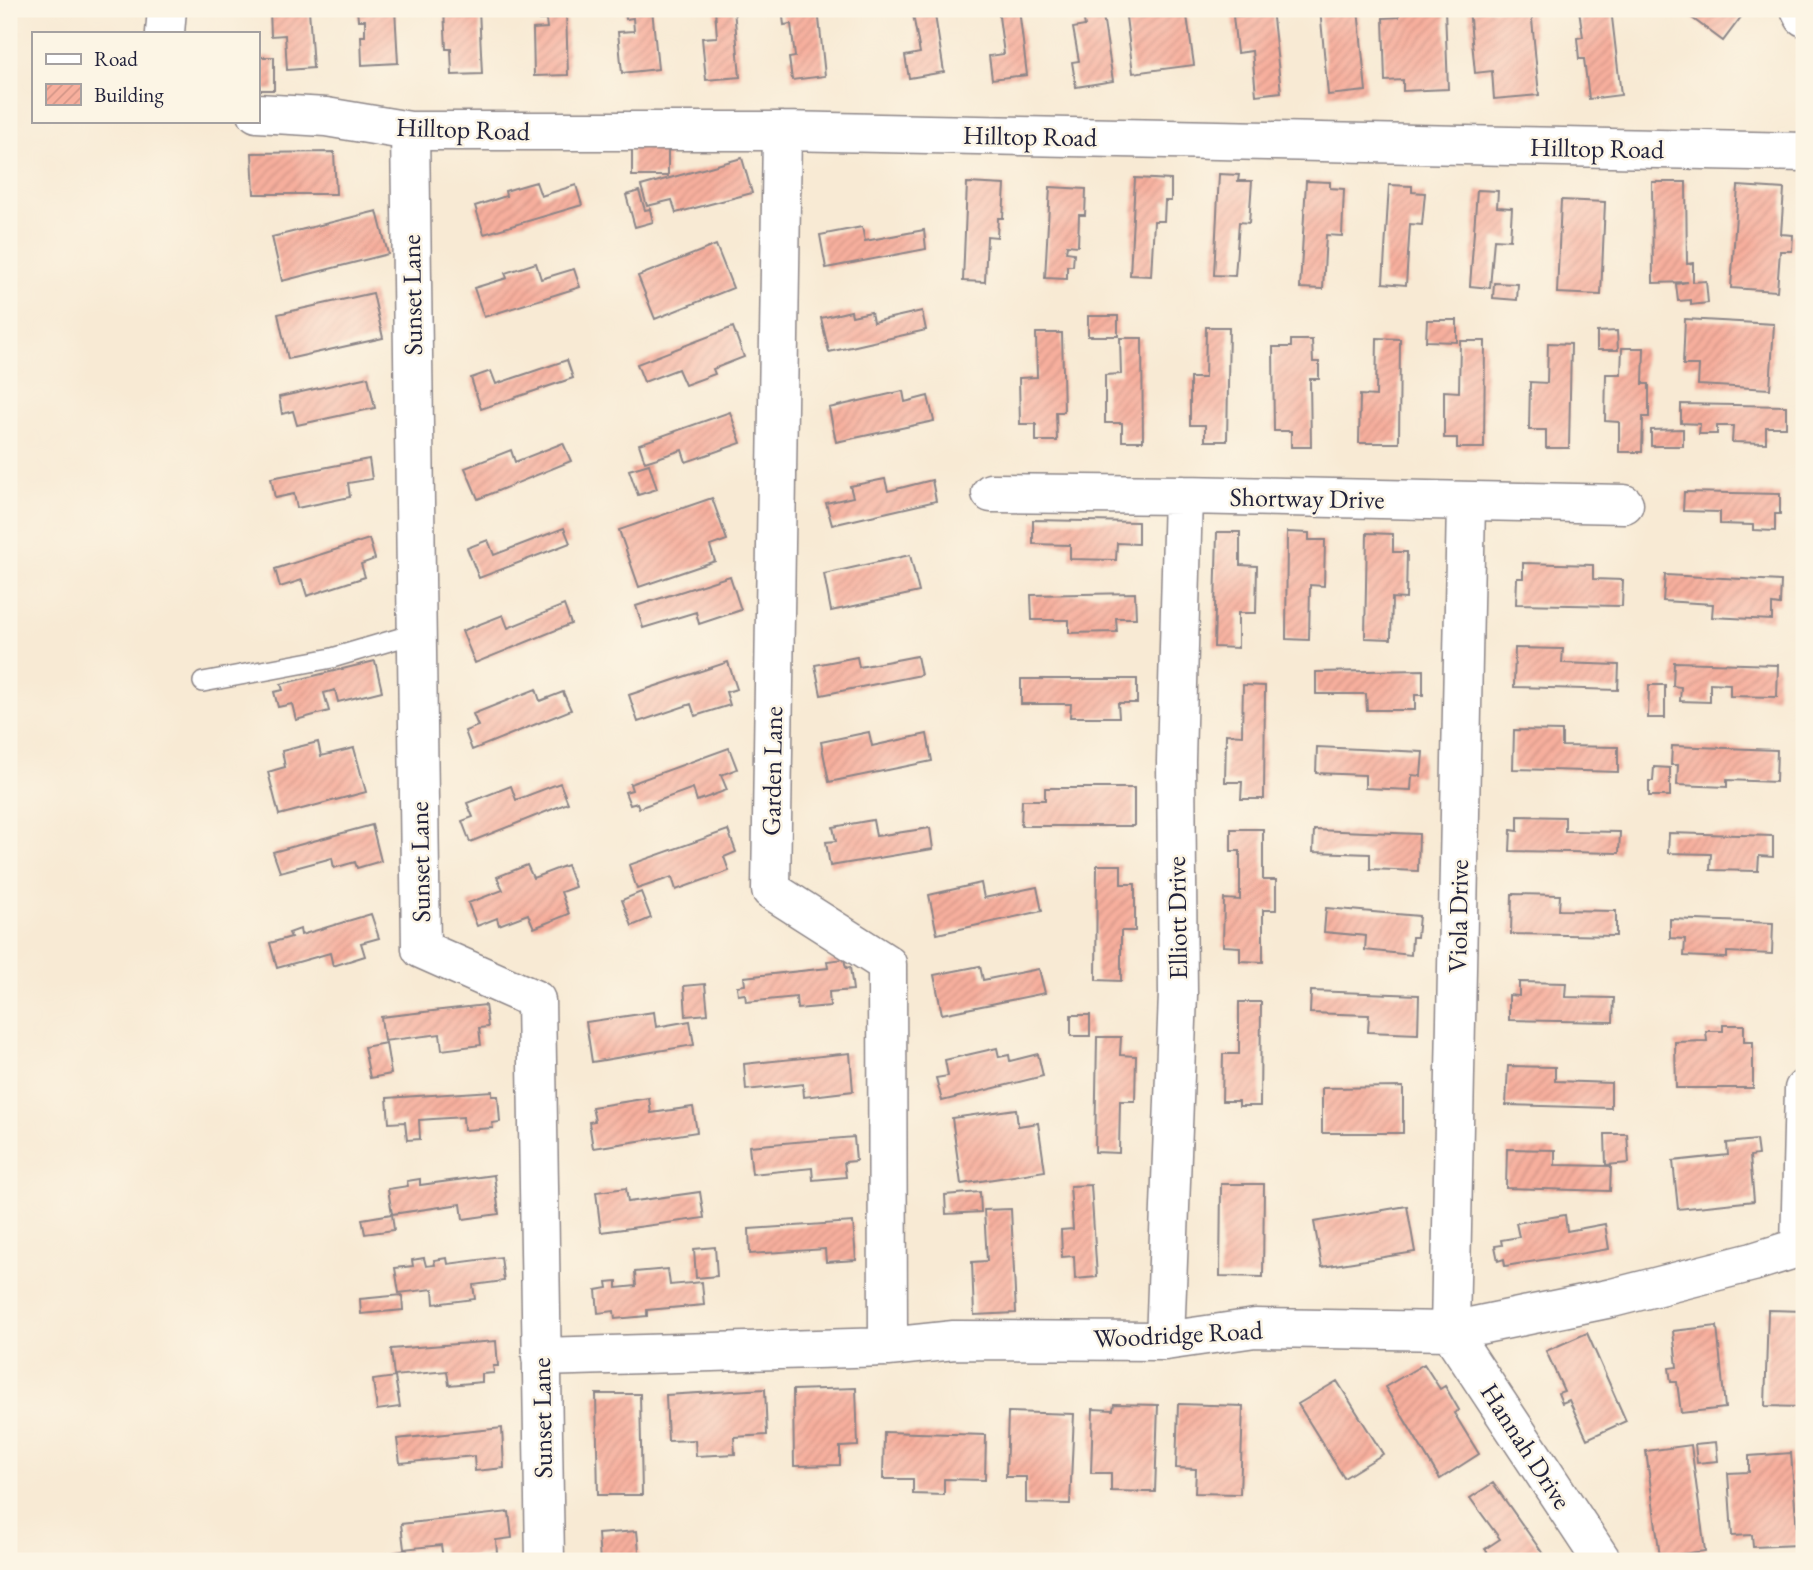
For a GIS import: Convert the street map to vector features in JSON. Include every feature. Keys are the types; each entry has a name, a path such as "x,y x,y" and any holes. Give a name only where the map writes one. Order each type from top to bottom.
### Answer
{"street":[{"path":"165,32 167,9"},
{"path":"1800,9 1804,17"},
{"name":"Hilltop Road","path":"259,113 326,117 410,131 782,131 1804,152"},
{"name":"Sunset Lane","path":"410,131 421,949 536,1000 545,1561"},
{"name":"Garden Lane","path":"782,131 771,890 887,964 888,1347"},
{"name":"Shortway Drive","path":"991,494 1183,495 1624,505"},
{"name":"Elliott Drive","path":"1165,1341 1178,994 1176,761 1183,495"},
{"name":"Viola Drive","path":"1450,1331 1466,502"},
{"path":"1802,1246 1804,1089"},
{"name":"Woodridge Road","path":"541,1357 888,1347 954,1339 1165,1341 1255,1328 1450,1331 1612,1298 1752,1262 1802,1246"},
{"name":"Hannah Drive","path":"1450,1331 1602,1561"}],"lane":[{"path":"204,682 332,658 416,633"}],"building":[{"path":"270,9 309,9 313,68 287,70 285,35 271,36"},
{"path":"357,9 395,9 398,63 362,65 361,36 365,36 365,20 358,20"},
{"path":"444,9 479,9 482,74 452,75 451,49 446,49"},
{"path":"539,9 566,9 568,75 534,76 533,29 547,28 546,20 539,20"},
{"path":"625,9 652,9 658,69 622,73 618,32 634,31 633,18 626,19"},
{"path":"715,9 734,9 740,77 706,80 702,38 717,37"},
{"path":"782,9 818,9 825,76 792,80 789,58 795,57 791,24 784,25"},
{"path":"912,9 934,9 944,72 909,78 905,56 920,53"},
{"path":"998,9 1019,9 1027,75 992,79 989,56 1004,54"},
{"path":"1082,9 1102,9 1113,81 1076,87 1072,62 1079,61 1073,28 1085,26"},
{"path":"1125,9 1186,9 1194,65 1133,73"},
{"path":"1247,9 1272,9 1281,92 1256,95 1252,51 1237,53 1233,16 1248,15"},
{"path":"1320,9 1358,9 1366,91 1328,95"},
{"path":"1399,9 1445,9 1448,89 1403,91 1403,80 1385,81 1383,18 1399,17"},
{"path":"1469,9 1531,9 1539,95 1494,99 1492,71 1475,73"},
{"path":"1611,9 1621,95 1589,99 1584,59 1579,59 1577,38 1583,37 1579,10"},
{"path":"1680,9 1747,9 1723,41"},
{"path":"259,57 274,57 274,90 259,90"},
{"path":"632,144 668,144 668,176 632,176"},
{"path":"334,152 336,194 254,194 252,153"},
{"path":"742,158 752,193 676,213 672,200 647,206 641,186"},
{"path":"1219,174 1239,175 1238,181 1252,181 1249,223 1239,222 1235,276 1214,275"},
{"path":"1135,178 1171,180 1171,201 1165,201 1164,221 1154,221 1151,276 1130,275"},
{"path":"1306,181 1330,182 1330,188 1344,189 1342,236 1326,235 1323,289 1300,288"},
{"path":"536,182 541,196 576,185 582,205 484,234 475,206 506,196 505,191"},
{"path":"1652,182 1686,182 1687,264 1693,263 1693,282 1706,281 1708,303 1691,305 1691,300 1678,301 1676,284 1688,282 1653,283"},
{"path":"967,183 1005,185 1003,218 998,218 997,237 987,236 985,282 963,281"},
{"path":"1389,185 1412,186 1412,192 1425,193 1422,225 1410,224 1406,285 1383,283"},
{"path":"1738,186 1784,189 1781,234 1793,235 1792,251 1780,251 1777,291 1731,288"},
{"path":"1050,187 1086,189 1085,215 1079,215 1078,246 1067,245 1066,252 1074,253 1073,266 1067,266 1067,279 1045,278"},
{"path":"1477,190 1498,191 1497,207 1512,208 1510,240 1494,239 1490,288 1470,286"},
{"path":"639,191 645,210 650,209 653,222 635,227 626,195"},
{"path":"1561,200 1605,202 1601,295 1557,293"},
{"path":"377,211 388,254 282,281 272,237"},
{"path":"862,227 865,241 924,230 926,249 826,268 820,235"},
{"path":"716,245 733,288 655,319 638,276"},
{"path":"536,263 541,279 574,269 580,287 484,317 474,288 507,278 505,273"},
{"path":"1494,283 1518,284 1517,300 1493,298"},
{"path":"373,293 383,338 288,359 278,314"},
{"path":"851,311 852,316 871,312 873,322 922,311 926,330 829,352 821,318"},
{"path":"1088,316 1118,316 1118,336 1088,336"},
{"path":"1685,319 1774,324 1770,389 1698,385 1699,365 1683,365"},
{"path":"1427,320 1457,320 1457,342 1426,341"},
{"path":"733,327 744,357 713,369 715,374 685,385 678,369 644,382 637,364"},
{"path":"1206,327 1229,327 1227,441 1205,441 1205,425 1190,425 1190,378 1205,378"},
{"path":"1617,331 1618,350 1597,350 1597,332"},
{"path":"1036,333 1062,333 1064,412 1056,412 1057,441 1036,441 1036,424 1020,424 1019,378 1037,377"},
{"path":"1120,338 1142,338 1143,441 1122,441 1122,423 1105,423 1105,375 1121,374"},
{"path":"1377,338 1400,339 1399,443 1359,443 1360,395 1376,396"},
{"path":"1291,340 1312,340 1313,362 1319,362 1319,379 1310,379 1311,447 1291,447 1291,431 1274,431 1273,347 1291,347"},
{"path":"1460,341 1485,341 1484,448 1457,448 1457,438 1444,438 1444,391 1459,392"},
{"path":"1548,343 1571,344 1569,448 1546,448 1546,430 1529,430 1530,382 1547,383"},
{"path":"1622,348 1644,348 1643,384 1649,384 1649,417 1643,417 1642,452 1619,452 1619,422 1605,421 1606,374 1621,374"},
{"path":"567,360 573,378 481,409 471,378 491,371 496,384"},
{"path":"368,377 375,408 297,425 293,411 282,414 279,397"},
{"path":"903,391 905,402 928,396 934,421 836,442 829,408"},
{"path":"1681,404 1786,406 1786,427 1766,427 1766,443 1732,442 1733,426 1717,426 1717,434 1699,434 1700,424 1681,423"},
{"path":"730,412 741,443 686,462 682,450 645,462 639,444"},
{"path":"1683,429 1683,446 1651,446 1651,430"},
{"path":"563,443 571,461 478,499 465,468 511,450 515,462"},
{"path":"369,459 372,479 348,483 350,497 297,508 294,494 275,498 271,478"},
{"path":"649,464 657,489 638,495 629,470"},
{"path":"885,479 888,491 932,480 936,501 832,525 826,503 853,497 850,486"},
{"path":"1684,492 1780,494 1780,514 1775,514 1775,531 1753,530 1753,525 1720,524 1720,512 1683,511"},
{"path":"712,498 727,540 710,546 715,561 639,587 619,530"},
{"path":"1033,520 1138,522 1138,544 1117,543 1116,560 1070,559 1070,545 1033,544"},
{"path":"564,528 570,543 479,578 467,548 488,540 494,555"},
{"path":"1217,532 1240,532 1240,565 1257,566 1256,613 1238,613 1238,648 1214,647"},
{"path":"1287,532 1309,533 1309,540 1325,540 1324,586 1310,585 1309,640 1286,639"},
{"path":"1367,533 1393,534 1393,552 1407,552 1406,599 1392,598 1391,639 1365,638"},
{"path":"369,539 375,559 361,564 365,577 307,596 302,580 280,587 275,569"},
{"path":"910,555 919,592 831,611 824,574"},
{"path":"1523,563 1593,565 1593,579 1623,580 1622,606 1516,604 1517,578 1523,578"},
{"path":"1665,575 1781,581 1780,605 1772,604 1772,620 1712,617 1713,604 1663,601"},
{"path":"730,576 741,610 699,624 696,612 643,628 636,606"},
{"path":"1135,593 1136,618 1116,618 1117,632 1069,633 1069,620 1032,620 1031,595"},
{"path":"564,605 571,624 475,663 462,631 503,615 508,628"},
{"path":"1515,648 1563,649 1562,663 1619,665 1618,690 1514,687"},
{"path":"917,656 921,675 821,695 815,665 857,657 859,667"},
{"path":"375,661 382,691 338,702 335,690 324,693 329,711 296,720 292,704 278,707 274,692 283,690 281,684"},
{"path":"728,662 737,689 726,692 730,705 695,716 691,704 638,722 629,695"},
{"path":"1674,662 1778,665 1777,697 1730,696 1730,684 1710,683 1710,702 1680,701 1681,687 1673,686"},
{"path":"1423,670 1423,695 1415,695 1415,710 1367,710 1366,694 1316,694 1316,672"},
{"path":"1021,679 1137,679 1137,703 1118,703 1119,717 1070,717 1071,704 1021,704"},
{"path":"1243,685 1265,686 1264,799 1241,799 1242,782 1225,782 1226,734 1242,735"},
{"path":"1649,685 1665,685 1665,718 1648,718"},
{"path":"536,689 540,701 563,692 571,710 472,750 465,731 478,726 473,714"},
{"path":"1514,730 1562,731 1562,746 1618,747 1618,772 1513,769"},
{"path":"869,732 872,746 927,734 932,761 829,782 821,742"},
{"path":"318,742 321,756 354,748 366,792 279,815 268,772 285,767 282,751"},
{"path":"1672,746 1777,750 1776,782 1727,780 1727,787 1677,785 1678,765 1671,765"},
{"path":"1317,747 1423,752 1421,776 1412,775 1411,790 1365,788 1365,775 1316,773"},
{"path":"729,748 737,769 721,775 727,790 697,801 693,788 639,808 637,803 630,805 625,792 632,790 630,784"},
{"path":"1654,767 1670,768 1670,796 1649,796 1649,781 1653,781"},
{"path":"560,783 568,803 470,842 462,821 473,817 467,803 511,786 516,800"},
{"path":"1045,788 1134,788 1134,826 1021,826 1022,800 1045,800"},
{"path":"1518,816 1565,817 1565,831 1620,832 1619,853 1510,851 1511,830 1518,831"},
{"path":"873,820 876,836 930,828 933,849 830,866 826,842 836,841 833,827"},
{"path":"372,825 381,861 357,868 355,862 334,868 332,858 280,872 273,852"},
{"path":"1231,829 1263,829 1263,880 1276,880 1276,910 1263,910 1263,962 1240,961 1240,947 1223,946 1224,899 1240,900 1240,851 1231,851"},
{"path":"728,830 736,852 724,857 729,871 676,890 672,877 637,889 629,865"},
{"path":"1314,830 1419,834 1418,871 1370,869 1370,854 1313,852"},
{"path":"1669,833 1773,836 1773,857 1759,856 1758,871 1710,870 1711,854 1668,853"},
{"path":"527,865 533,878 567,865 575,887 561,892 569,914 534,928 528,914 499,925 497,918 477,926 468,903 503,890 497,877"},
{"path":"1097,865 1121,865 1121,884 1135,884 1135,931 1121,931 1121,981 1096,980"},
{"path":"981,883 984,898 1037,887 1042,911 937,934 929,895"},
{"path":"641,892 651,918 632,926 622,900"},
{"path":"1512,894 1560,895 1559,910 1616,911 1616,936 1511,934"},
{"path":"1326,908 1419,916 1417,937 1412,937 1411,955 1365,950 1366,936 1324,932"},
{"path":"371,914 379,938 361,943 365,956 333,966 330,953 277,968 270,943 291,937 289,933 300,929 301,935"},
{"path":"1670,919 1773,923 1772,954 1727,952 1727,958 1684,956 1685,939 1670,938"},
{"path":"844,959 846,968 850,967 853,990 829,992 830,1006 797,1009 796,997 746,1002 745,994 738,995 737,986 745,985 744,977 828,968 827,961"},
{"path":"980,966 983,980 1039,969 1045,993 942,1014 934,975"},
{"path":"1519,982 1566,983 1565,997 1614,998 1613,1022 1509,1020 1509,995 1519,996"},
{"path":"705,984 708,1014 686,1016 684,986"},
{"path":"1311,991 1419,995 1418,1034 1368,1032 1369,1015 1310,1013"},
{"path":"1239,1002 1261,1002 1260,1106 1239,1106 1239,1101 1222,1101 1223,1054 1239,1054"},
{"path":"485,1005 488,1027 479,1028 481,1045 442,1050 440,1034 384,1041 381,1017"},
{"path":"654,1012 656,1027 690,1021 694,1045 592,1062 586,1022"},
{"path":"1071,1015 1090,1015 1090,1036 1071,1036"},
{"path":"1723,1025 1744,1025 1744,1042 1753,1042 1753,1088 1676,1088 1675,1042 1707,1041 1706,1031 1723,1031"},
{"path":"1097,1037 1121,1037 1120,1055 1136,1056 1135,1101 1120,1101 1119,1153 1095,1152"},
{"path":"386,1043 391,1074 370,1078 364,1047"},
{"path":"997,1048 999,1057 1009,1055 1010,1061 1038,1054 1043,1076 942,1101 936,1078 948,1076 945,1060"},
{"path":"850,1053 853,1091 804,1097 803,1084 746,1090 744,1064"},
{"path":"1508,1066 1555,1067 1555,1081 1611,1083 1611,1108 1506,1105"},
{"path":"1403,1087 1403,1133 1322,1133 1322,1088"},
{"path":"492,1091 492,1096 498,1096 500,1122 492,1123 493,1128 464,1130 463,1117 419,1120 420,1139 407,1140 405,1122 389,1123 387,1098"},
{"path":"649,1098 651,1113 693,1107 697,1132 593,1148 589,1122 595,1121 592,1107"},
{"path":"1016,1109 1018,1126 1038,1123 1045,1171 961,1184 952,1118"},
{"path":"1605,1134 1627,1134 1629,1163 1606,1165"},
{"path":"854,1137 856,1161 844,1162 846,1177 813,1180 812,1168 752,1174 749,1146"},
{"path":"1756,1140 1758,1155 1750,1156 1754,1201 1678,1209 1673,1161 1728,1155 1727,1143"},
{"path":"1507,1149 1555,1150 1555,1165 1611,1166 1610,1191 1506,1188"},
{"path":"494,1175 499,1214 463,1219 461,1204 392,1214 388,1189 408,1186 407,1181 420,1179 420,1185"},
{"path":"1221,1184 1264,1184 1263,1277 1220,1276"},
{"path":"1091,1185 1097,1277 1075,1279 1074,1256 1062,1257 1061,1230 1073,1229 1070,1186"},
{"path":"626,1188 628,1202 700,1192 704,1218 601,1232 596,1192"},
{"path":"980,1192 981,1212 946,1214 945,1195"},
{"path":"1407,1206 1415,1252 1322,1267 1314,1222"},
{"path":"1011,1209 1016,1313 974,1315 972,1262 987,1261 984,1210"},
{"path":"392,1214 394,1230 365,1234 362,1219"},
{"path":"1565,1215 1567,1231 1605,1224 1609,1249 1505,1266 1504,1259 1498,1261 1495,1246 1502,1245 1501,1240 1519,1237 1516,1223"},
{"path":"853,1222 856,1260 826,1262 825,1249 750,1254 749,1229"},
{"path":"715,1247 717,1276 696,1278 694,1249"},
{"path":"501,1257 504,1281 473,1285 475,1299 434,1304 433,1289 399,1293 395,1268 413,1266 412,1260 424,1258 426,1266 435,1265 434,1260 447,1258 448,1264"},
{"path":"668,1269 670,1285 702,1282 704,1305 647,1310 647,1316 615,1319 614,1311 598,1313 596,1290 608,1288 607,1282 617,1281 617,1288 636,1286 635,1272"},
{"path":"402,1295 403,1310 361,1314 360,1299"},
{"path":"1768,1310 1804,1311 1804,1407 1765,1406"},
{"path":"1717,1326 1725,1408 1681,1413 1677,1382 1671,1382 1669,1368 1677,1367 1673,1331"},
{"path":"1587,1333 1626,1421 1587,1439 1569,1400 1562,1403 1558,1393 1564,1391 1546,1351"},
{"path":"496,1341 498,1366 493,1366 494,1373 482,1374 482,1382 449,1385 447,1371 394,1376 391,1349"},
{"path":"1424,1364 1440,1389 1445,1386 1459,1410 1454,1413 1479,1454 1440,1479 1385,1387"},
{"path":"395,1377 400,1407 377,1410 373,1380"},
{"path":"1337,1381 1383,1454 1344,1478 1298,1404"},
{"path":"856,1388 858,1446 840,1447 840,1465 794,1466 793,1390"},
{"path":"765,1389 767,1435 734,1437 735,1454 696,1456 695,1440 668,1441 666,1395"},
{"path":"596,1394 640,1394 642,1495 598,1495"},
{"path":"1114,1404 1158,1405 1155,1492 1111,1491 1111,1473 1091,1473 1093,1409 1113,1410"},
{"path":"1178,1404 1243,1406 1240,1494 1195,1493 1196,1469 1176,1468"},
{"path":"1008,1412 1074,1414 1070,1504 1026,1503 1026,1477 1006,1477"},
{"path":"502,1428 504,1468 475,1471 474,1456 400,1463 397,1439"},
{"path":"884,1432 986,1435 985,1480 944,1479 944,1495 913,1494 913,1479 883,1479"},
{"path":"1716,1442 1718,1461 1697,1463 1695,1444"},
{"path":"1691,1445 1705,1551 1660,1557 1646,1451"},
{"path":"1791,1453 1798,1545 1753,1547 1752,1535 1732,1536 1728,1473 1749,1472 1749,1456"},
{"path":"1493,1483 1548,1561 1494,1561 1485,1549 1500,1539 1470,1498"},
{"path":"509,1512 512,1538 496,1540 497,1553 443,1559 441,1545 404,1549 401,1524"},
{"path":"637,1531 640,1561 600,1561 598,1534"},
{"path":"407,1550 409,1561 387,1561 386,1554"}]}
